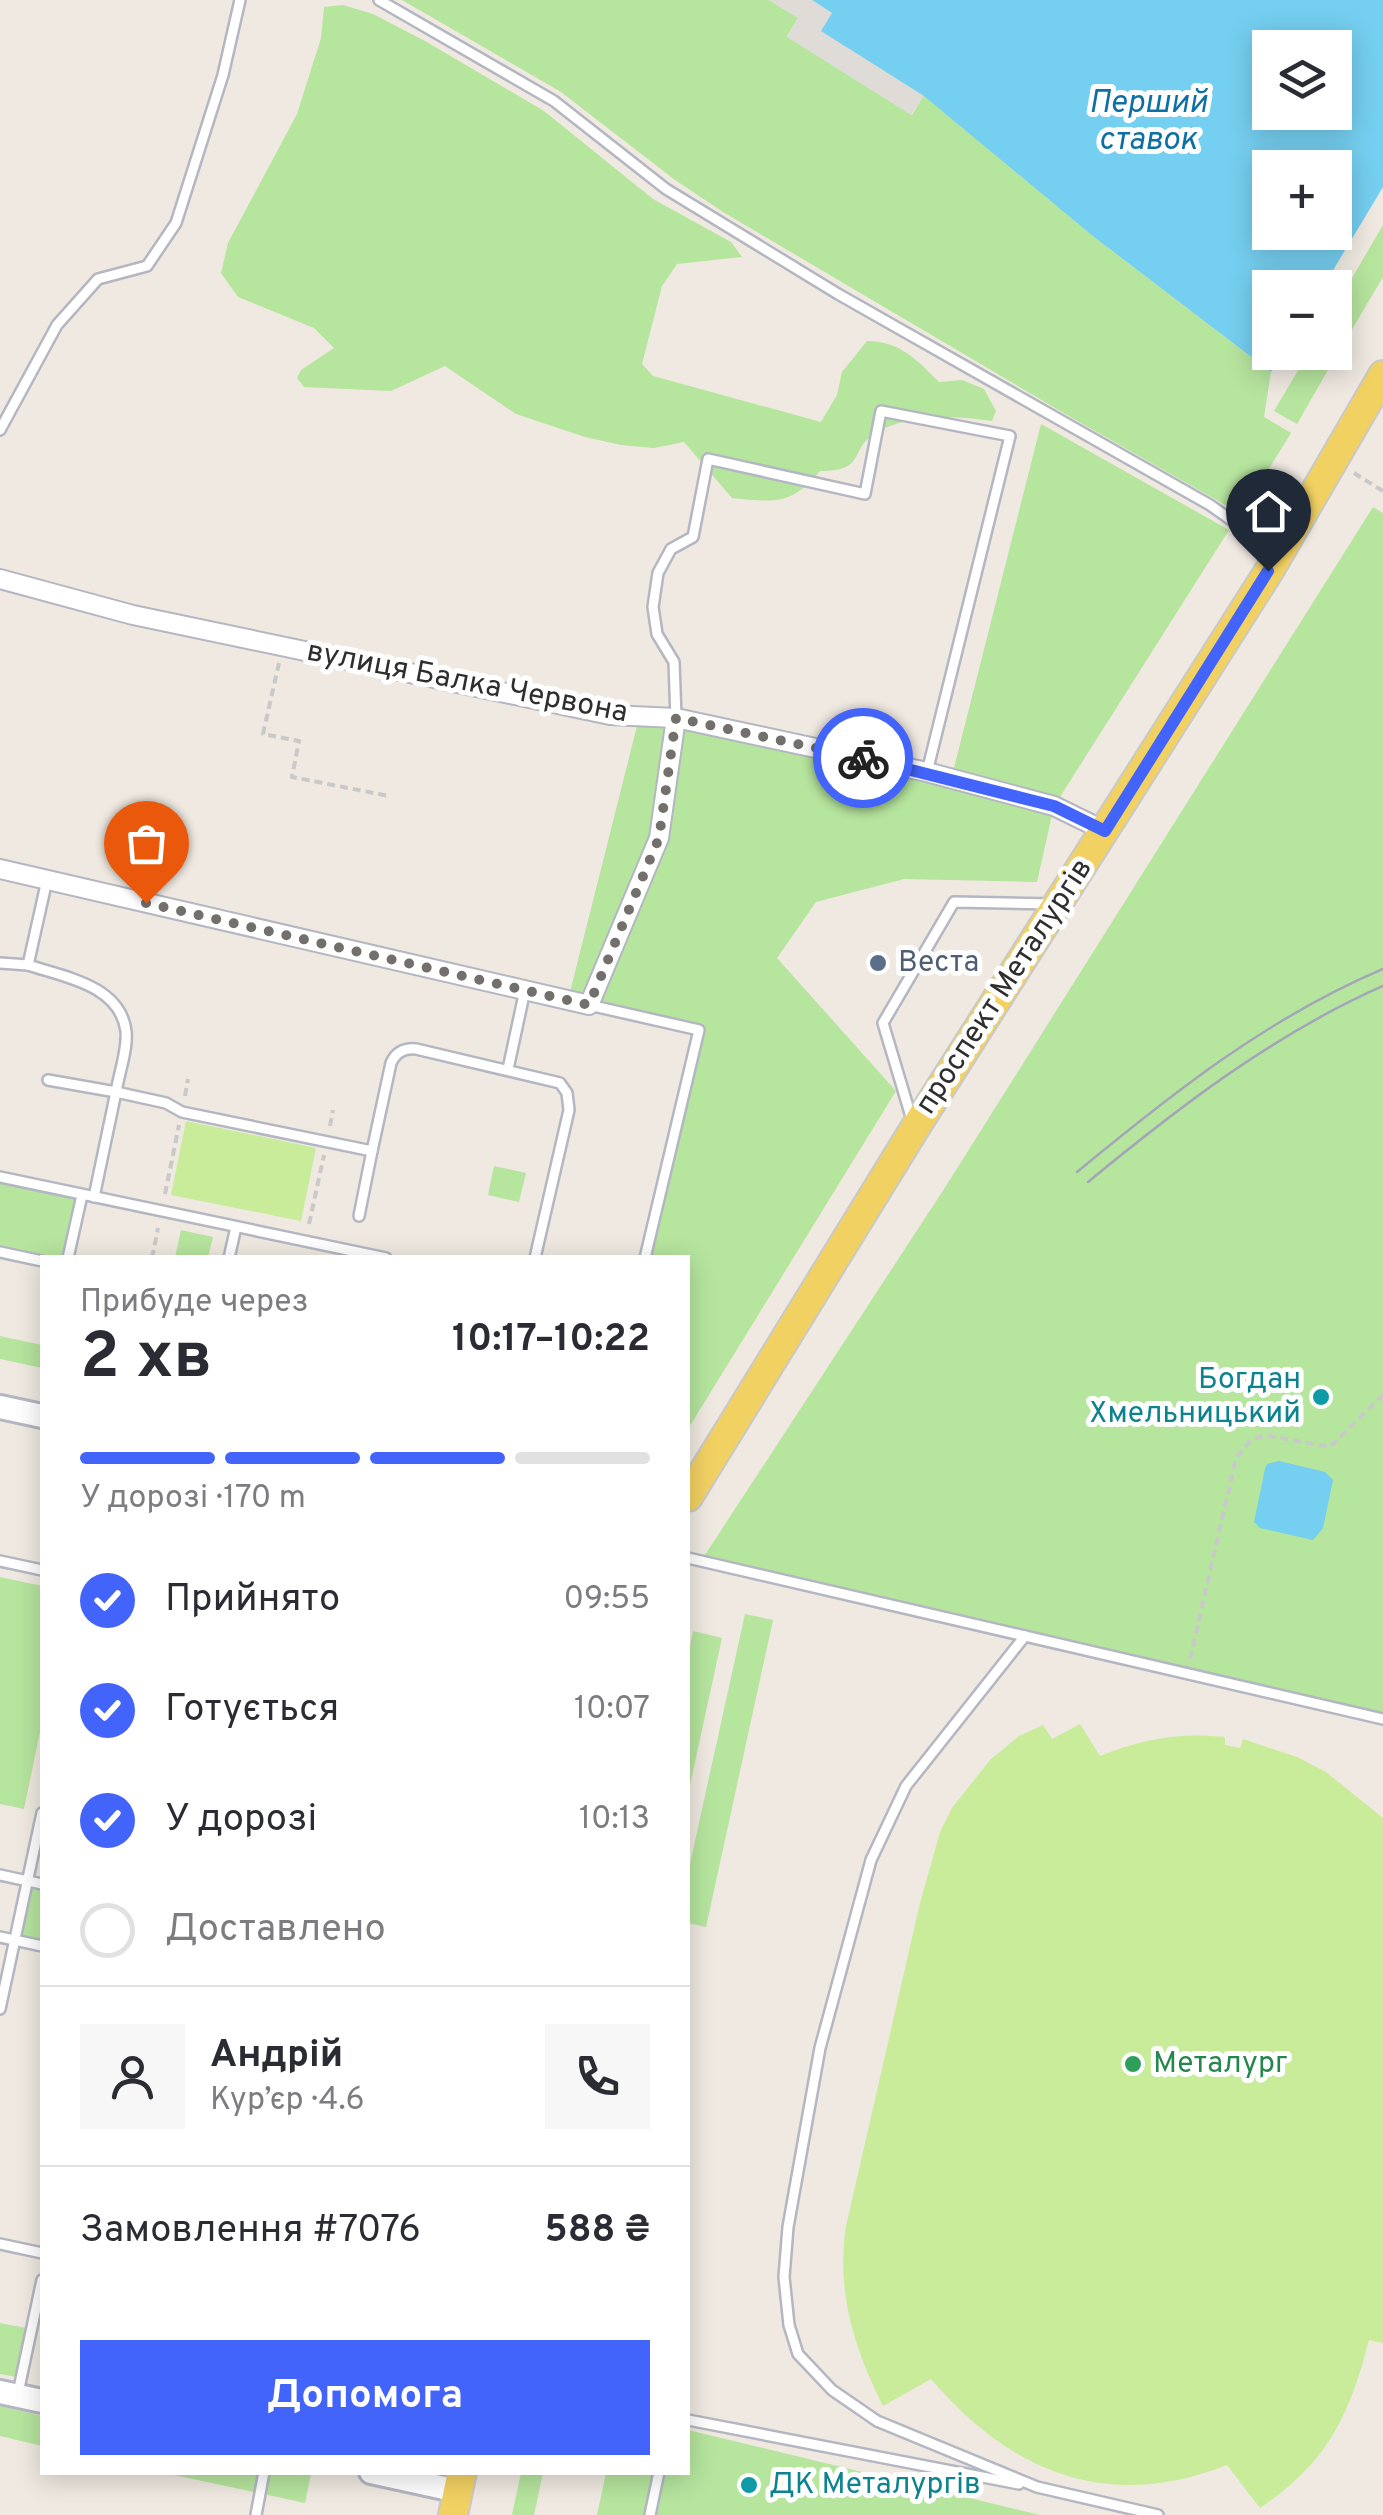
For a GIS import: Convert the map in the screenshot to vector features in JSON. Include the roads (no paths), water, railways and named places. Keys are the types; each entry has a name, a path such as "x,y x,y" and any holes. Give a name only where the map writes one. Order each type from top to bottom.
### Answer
{"main road":[{"name":"проспект Металургів","path":"690,1494 914,1128 1279,553 1383,374"}],"street":[{"name":"вулиця Балка Червона","path":"0,578 134,615 610,715 676,718 927,772 1054,806 1105,831"},
{"path":"0,869 589,1005 659,838 676,718"},
{"path":"0,1407 40,1416"},
{"path":"9,2394 40,2401"},
{"path":"383,2475 457,2493"}],"lane":[{"path":"0,430 57,325 98,279 147,266 176,223 222,75 240,0"},
{"path":"379,0 554,101 678,197 855,304 1210,504 1279,553"},
{"path":"676,718 674,662 657,634 653,607 658,574 671,549 693,538 708,459 865,494 881,411 1010,436 927,772"},
{"path":"28,965 47,880"},
{"path":"914,1128 883,1022 954,902 1059,904"},
{"path":"0,963 28,965 81,982 108,996 122,1014 126,1034 94,1197"},
{"path":"508,1069 525,990"},
{"path":"589,1005 698,1030 646,1255"},
{"path":"359,1216 392,1063 400,1051 416,1049 508,1069 560,1082 569,1101 536,1255"},
{"path":"48,1080 372,1151"},
{"path":"0,1178 372,1255"},
{"path":"69,1255 82,1194"},
{"path":"230,1255 236,1227"},
{"path":"0,1252 40,1261"},
{"path":"690,1558 1383,1719"},
{"path":"0,1561 40,1570"},
{"path":"1025,1636 906,1786 871,1860 820,2048 788,2227 784,2278 789,2325 798,2354 832,2390 877,2420 1037,2488"},
{"path":"0,2009 40,1822"},
{"path":"0,1875 40,1883"},
{"path":"0,1937 40,1946"},
{"path":"0,2244 40,2254"},
{"path":"9,2394 40,2287"},
{"path":"690,2420 1158,2515"},
{"path":"256,2515 263,2475"},
{"path":"650,2515 657,2475"}],"water":[{"name":"Перший ставок","path":"812,0 1383,0 1383,187 1352,239 1352,150 1252,150 1252,250 1345,250 1333,270 1252,270 1252,358 1094,237 924,96 821,31 832,13"},
{"path":"1279,1461 1325,1472 1333,1480 1323,1528 1313,1540 1260,1528 1254,1522 1267,1464"}],"tram line":[{"path":"1077,1172 1222,1059 1299,1011 1383,969"},
{"path":"1088,1182 1157,1126 1266,1049 1383,986"}],"place":[{"name":"Веста","path":"878,963"},
{"name":"Богдан Хмельницький","path":"1321,1397"},
{"name":"Металург","path":"1133,2064"},
{"name":"ДК Металургів","path":"749,2485"}]}
